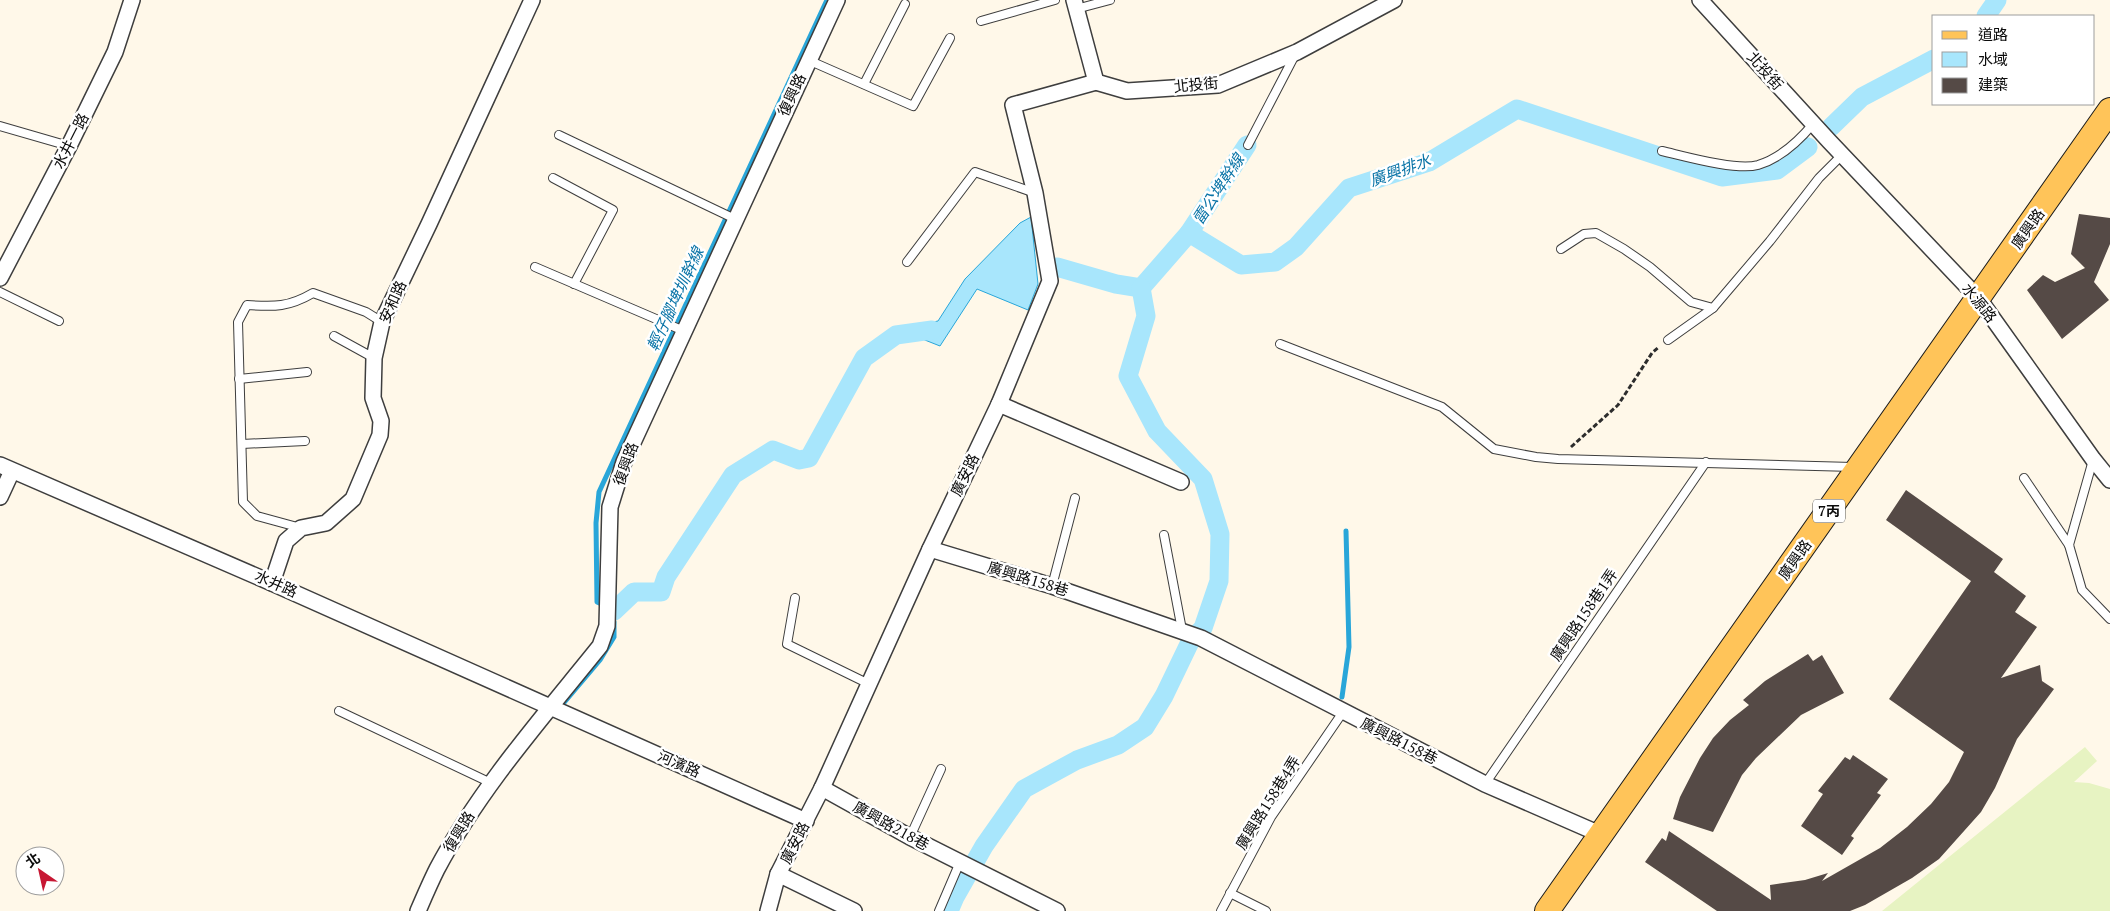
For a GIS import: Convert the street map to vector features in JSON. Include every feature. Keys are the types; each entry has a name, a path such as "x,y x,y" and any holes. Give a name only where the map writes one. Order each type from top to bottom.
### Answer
{"main road":[{"name":"廣興路","path":"1547,911 1979,299 2110,110"}],"street":[{"name":"水井一路","path":"0,278 69,146 114,52 132,0"},
{"name":"安和路","path":"301,528 326,523 353,499 380,435 381,421 374,398 374,358 382,322 532,0"},
{"name":"復興路","path":"418,911 436,870 467,818 491,783 600,646 606,626 610,507 624,462 837,0"},
{"name":"北投街","path":"1096,82 1127,91 1218,85 1297,52 1394,0"},
{"name":"北投街","path":"1700,0 1829,141"},
{"path":"1075,4 1096,82"},
{"name":"廣安路","path":"768,911 778,874 822,788 930,550 999,404 1050,281 1035,193 1013,105 1096,82"},
{"name":"水源路","path":"1829,141 1979,299 2110,480"},
{"path":"999,404 1181,482"},
{"path":"0,497 6,468"},
{"name":"水井路","path":"6,468 272,582 551,707"},
{"path":"272,582 286,541 301,528"},
{"name":"廣興路158巷","path":"930,550 1052,586 1201,638 1485,784 1602,834"},
{"name":"河濱路","path":"551,707 806,821"},
{"name":"廣興路218巷","path":"822,788 910,837 1057,911"},
{"path":"778,874 854,911"}],"lane":[{"path":"981,21 1055,0"},
{"path":"1075,4 1110,0"},
{"path":"864,84 905,4"},
{"path":"808,60 913,106 950,38"},
{"path":"1248,145 1297,52"},
{"path":"1662,151 1724,165 1756,166 1779,155 1798,142 1813,124"},
{"path":"0,126 69,146"},
{"path":"559,135 736,219"},
{"path":"1668,340 1713,308 1770,241 1819,178 1842,155"},
{"path":"907,262 975,172 1035,193"},
{"path":"552,178 613,210 574,284"},
{"path":"1561,249 1584,234 1596,233 1624,248 1650,266 1691,302 1713,308"},
{"path":"535,267 684,331"},
{"path":"0,292 59,320"},
{"path":"301,528 257,516 243,502 238,322 247,305 277,307 297,302 313,293 366,312 382,322"},
{"path":"334,336 374,358"},
{"path":"1280,344 1442,407 1494,449 1558,459 1860,467"},
{"path":"239,379 307,372"},
{"path":"242,444 306,441"},
{"path":"2069,544 2093,459"},
{"name":"廣興路158巷1弄","path":"1485,784 1706,462"},
{"path":"2024,478 2069,544 2082,590 2110,618"},
{"path":"1052,586 1075,498"},
{"path":"1164,535 1182,630"},
{"path":"795,598 787,644 869,684"},
{"path":"339,711 491,783"},
{"name":"廣興路158巷4弄","path":"1221,911 1271,817 1343,712"},
{"path":"910,837 941,769"},
{"path":"939,911 960,862"},
{"path":"1230,893 1266,911"}],"path":[{"path":"1558,459 1618,405 1652,354 1668,340"}],"green space":[{"path":"2085,747 2097,761 2074,782 2089,783 2110,789 2110,911 1882,911"}],"water":[{"path":"1031,217 1038,284 1028,310 977,289 940,346 897,329 938,321 965,279 1020,223"}],"building":[{"path":"2079,214 2110,218 2110,244 2094,282 2109,300 2062,339 2027,290 2043,275 2055,282 2085,268 2071,254"},
{"path":"1906,490 2003,559 1994,572 2026,596 2015,612 2037,627 2001,678 2040,665 2042,681 2054,689 2017,739 1995,788 1981,812 1939,859 1912,878 1865,905 1850,911 1717,911 1645,862 1662,838 1666,841 1669,831 1771,900 1770,885 1805,880 1828,873 1822,881 1880,848 1907,827 1931,804 1949,782 1964,752 1889,699 1971,581 1886,520"},
{"path":"1808,654 1813,661 1822,655 1844,693 1801,715 1756,758 1742,775 1713,832 1673,819 1680,797 1700,758 1713,738 1730,720 1749,705 1743,700 1765,681"},
{"path":"1853,755 1888,779 1877,793 1881,795 1851,836 1854,838 1842,855 1801,826 1823,794 1818,791 1845,757 1850,760"}],"waterway":[{"name":"輕仔腳埤圳幹線","path":"606,606 597,602 596,523 599,492 827,0"},
{"name":"廣興排水","path":"1987,15 1997,0"},
{"name":"廣興排水","path":"1831,127 1862,97 1932,60"},
{"name":"廣興排水","path":"1141,288 1189,233 1241,265 1275,262 1296,247 1349,188 1429,162 1517,109 1722,177 1777,170 1808,147"},
{"name":"雷公埤幹線","path":"1189,233 1247,145"},
{"name":"廣興排水","path":"1057,267 1116,284 1141,288"},
{"path":"949,911 984,846 1024,789 1077,760 1118,745 1145,727 1164,696 1190,642 1203,628 1219,581 1220,534 1203,479 1157,431 1128,376 1146,316 1141,288"},
{"path":"614,611 634,592 661,592 666,577 733,475 773,450 799,460 809,458 864,358 896,335 932,330"},
{"path":"1342,697 1349,647 1346,531"},
{"path":"562,705 600,660 614,637 614,622"}]}
